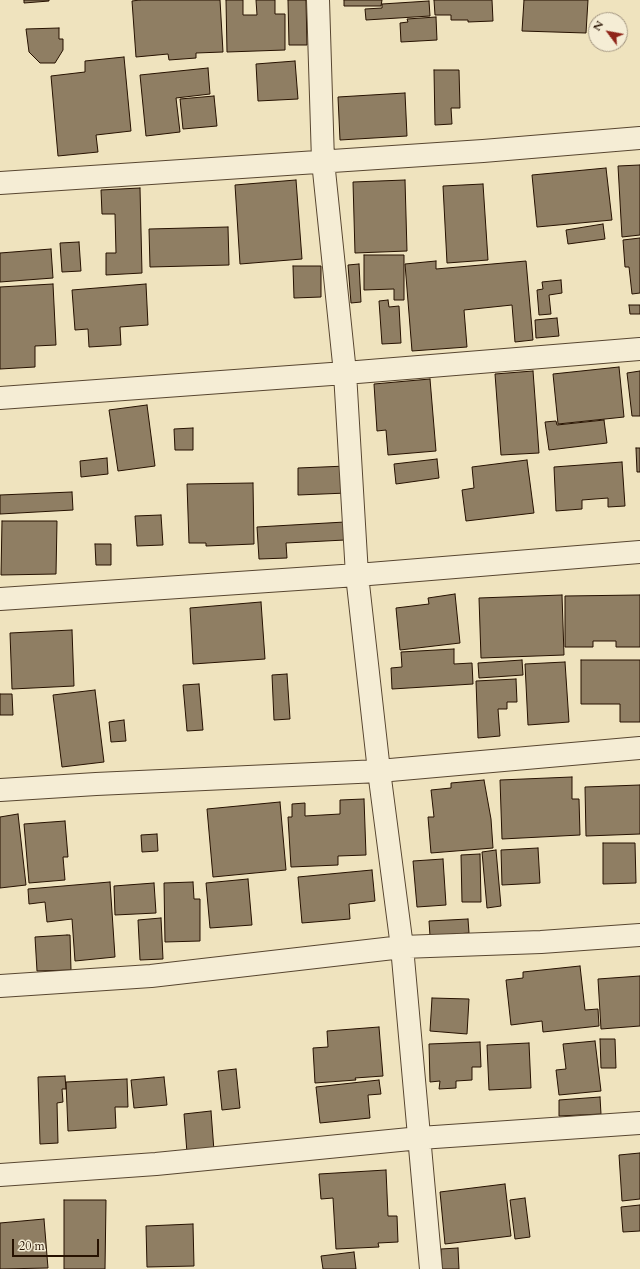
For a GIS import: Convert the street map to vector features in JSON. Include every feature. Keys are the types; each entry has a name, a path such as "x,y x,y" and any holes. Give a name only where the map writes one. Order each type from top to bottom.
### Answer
{"street":[{"path":"318,0 323,161 345,373 357,575 402,947 431,1269"},
{"path":"0,183 483,151 640,138"},
{"path":"0,398 345,373 640,349"},
{"path":"0,599 357,575 640,552"},
{"path":"0,790 104,783 380,771 640,748"},
{"path":"0,986 151,976 402,947 541,942 640,935"},
{"path":"0,1174 156,1164 420,1138 640,1123"}],"building":[{"path":"24,0 49,0 49,1 24,3"},
{"path":"220,0 223,52 196,53 196,58 169,60 168,54 136,57 132,1"},
{"path":"226,0 243,0 243,15 257,15 256,0 275,0 275,14 285,14 285,50 227,52"},
{"path":"288,0 306,0 307,45 289,45"},
{"path":"344,0 382,0 381,6 344,6"},
{"path":"434,0 492,0 493,21 468,22 468,20 451,20 451,15 435,15"},
{"path":"524,0 588,0 586,33 522,31"},
{"path":"429,1 430,16 366,20 365,9 382,8 382,4"},
{"path":"436,17 437,40 401,42 400,23 408,22 407,19"},
{"path":"59,28 59,39 63,39 63,50 55,63 40,63 29,52 26,29"},
{"path":"124,57 131,131 96,135 98,152 58,156 51,76 85,72 85,61"},
{"path":"295,61 298,99 258,101 256,64"},
{"path":"208,68 210,94 176,98 180,132 146,136 140,75"},
{"path":"434,70 459,70 460,108 451,108 452,124 435,125"},
{"path":"405,93 407,136 340,140 338,97"},
{"path":"214,96 217,126 183,129 180,99"},
{"path":"640,165 640,235 622,237 618,166"},
{"path":"606,168 612,220 537,227 532,175"},
{"path":"296,180 302,259 240,264 235,185"},
{"path":"405,180 407,251 355,253 353,182"},
{"path":"483,184 488,260 447,263 443,186"},
{"path":"140,188 142,273 106,275 106,253 116,253 115,214 102,214 101,190"},
{"path":"603,224 605,239 568,244 566,230"},
{"path":"228,227 229,265 150,267 149,229"},
{"path":"640,238 640,293 632,294 629,267 625,267 623,240"},
{"path":"79,242 81,271 62,272 60,243"},
{"path":"51,249 53,278 0,282 0,253"},
{"path":"364,255 404,255 404,300 394,300 394,289 364,290"},
{"path":"436,261 436,269 526,261 533,340 515,342 512,305 464,310 467,347 412,351 405,264"},
{"path":"359,264 361,302 351,303 348,265"},
{"path":"293,266 321,266 321,297 294,298"},
{"path":"561,280 562,293 549,295 551,314 539,315 537,290 543,289 542,282"},
{"path":"53,284 56,345 35,346 35,367 0,369 0,287"},
{"path":"146,284 148,325 120,327 121,345 89,347 88,329 75,330 72,290"},
{"path":"388,300 389,307 399,306 401,343 382,344 379,301"},
{"path":"629,305 640,305 640,314 630,314"},
{"path":"557,318 559,336 536,338 535,320"},
{"path":"619,367 624,417 558,424 553,374"},
{"path":"533,371 539,453 501,455 495,374"},
{"path":"640,371 640,416 632,416 627,373"},
{"path":"430,379 436,451 388,455 386,430 377,431 374,384"},
{"path":"147,405 155,466 118,471 109,410"},
{"path":"604,420 607,443 549,450 545,422 556,421 557,425"},
{"path":"193,428 193,450 175,450 174,429"},
{"path":"636,448 640,448 640,472 637,472"},
{"path":"107,458 108,474 81,477 80,461"},
{"path":"437,459 439,478 396,484 394,464"},
{"path":"527,460 534,513 466,521 462,490 474,488 472,467"},
{"path":"622,462 625,506 608,507 608,498 582,500 582,509 556,511 554,467"},
{"path":"347,466 347,493 298,495 298,468"},
{"path":"253,483 254,544 206,546 206,543 189,543 187,484"},
{"path":"72,492 73,510 0,514 0,495"},
{"path":"161,515 163,545 137,546 135,516"},
{"path":"2,521 57,521 56,574 1,575"},
{"path":"345,522 345,540 286,543 287,558 259,559 257,527"},
{"path":"95,544 111,544 111,565 96,565"},
{"path":"455,594 460,643 400,650 396,608 429,604 428,598"},
{"path":"562,595 564,655 481,658 479,598"},
{"path":"640,595 640,647 616,647 616,641 593,641 593,647 565,647 565,596"},
{"path":"261,602 265,659 193,664 190,608"},
{"path":"72,630 74,686 12,689 10,633"},
{"path":"454,649 454,664 472,663 473,684 392,689 391,668 402,667 401,652"},
{"path":"522,660 523,675 479,678 478,663"},
{"path":"581,660 640,660 640,722 620,722 620,704 581,704"},
{"path":"565,662 569,722 528,725 525,664"},
{"path":"287,674 290,719 274,720 272,675"},
{"path":"516,679 517,702 507,702 507,709 498,709 500,736 478,738 476,681"},
{"path":"199,684 203,730 187,731 183,685"},
{"path":"95,690 104,762 62,767 53,695"},
{"path":"0,694 12,694 13,715 0,715"},
{"path":"124,720 126,741 111,742 109,722"},
{"path":"572,777 572,799 579,799 580,835 502,839 500,780"},
{"path":"484,780 491,819 493,848 431,853 428,817 434,817 431,790 451,788 451,783"},
{"path":"640,785 640,834 586,836 585,787"},
{"path":"364,799 366,855 338,856 338,865 291,867 288,817 292,817 292,804 305,803 305,816 340,814 340,800"},
{"path":"280,802 286,870 213,877 207,809"},
{"path":"18,814 26,885 0,888 0,817"},
{"path":"65,821 68,857 63,857 65,880 29,883 24,824"},
{"path":"157,834 158,851 142,852 141,835"},
{"path":"603,843 635,843 636,883 603,884"},
{"path":"538,848 540,883 502,885 501,850"},
{"path":"496,850 501,906 487,908 482,852"},
{"path":"480,854 481,902 462,902 461,855"},
{"path":"443,859 446,905 417,907 413,861"},
{"path":"372,870 375,901 349,904 350,919 302,923 298,877"},
{"path":"248,879 252,925 210,928 206,883"},
{"path":"110,882 115,957 75,961 72,919 47,922 45,902 29,904 28,889"},
{"path":"193,882 194,899 200,899 200,941 165,942 164,883"},
{"path":"154,883 156,913 115,915 114,886"},
{"path":"161,918 163,959 140,960 138,920"},
{"path":"468,919 469,933 430,936 429,921"},
{"path":"70,935 71,970 37,971 35,937"},
{"path":"580,966 585,1010 598,1009 599,1026 543,1032 542,1021 511,1025 506,980 523,978 523,972"},
{"path":"640,976 640,1026 601,1029 598,979"},
{"path":"432,998 469,999 467,1034 430,1031"},
{"path":"379,1027 383,1076 355,1078 356,1080 315,1083 313,1048 328,1047 327,1031"},
{"path":"600,1039 615,1039 616,1068 601,1068"},
{"path":"595,1041 601,1091 559,1095 556,1070 566,1069 563,1044"},
{"path":"480,1042 481,1067 472,1067 472,1080 456,1081 456,1088 439,1089 440,1081 430,1082 429,1044"},
{"path":"529,1043 531,1088 489,1090 487,1045"},
{"path":"236,1069 240,1108 222,1110 218,1071"},
{"path":"65,1076 66,1089 62,1089 63,1102 57,1103 58,1143 40,1144 38,1077"},
{"path":"164,1077 167,1105 134,1108 131,1080"},
{"path":"127,1079 128,1107 115,1107 116,1128 68,1131 66,1082"},
{"path":"379,1080 381,1094 368,1095 370,1118 320,1123 316,1087"},
{"path":"600,1097 601,1114 559,1116 559,1100"},
{"path":"211,1111 214,1151 187,1153 184,1114"},
{"path":"640,1153 640,1199 622,1201 619,1155"},
{"path":"386,1170 388,1216 397,1216 398,1242 378,1243 379,1247 336,1249 333,1198 321,1199 319,1174"},
{"path":"505,1184 511,1236 445,1244 440,1192"},
{"path":"525,1198 530,1237 515,1239 510,1200"},
{"path":"64,1200 106,1200 105,1269 64,1269"},
{"path":"640,1205 640,1231 623,1232 621,1207"},
{"path":"44,1219 48,1268 0,1269 0,1223"},
{"path":"193,1224 194,1266 147,1267 146,1226"},
{"path":"458,1248 459,1269 442,1269 441,1249"},
{"path":"354,1252 356,1269 323,1269 321,1256"}]}
